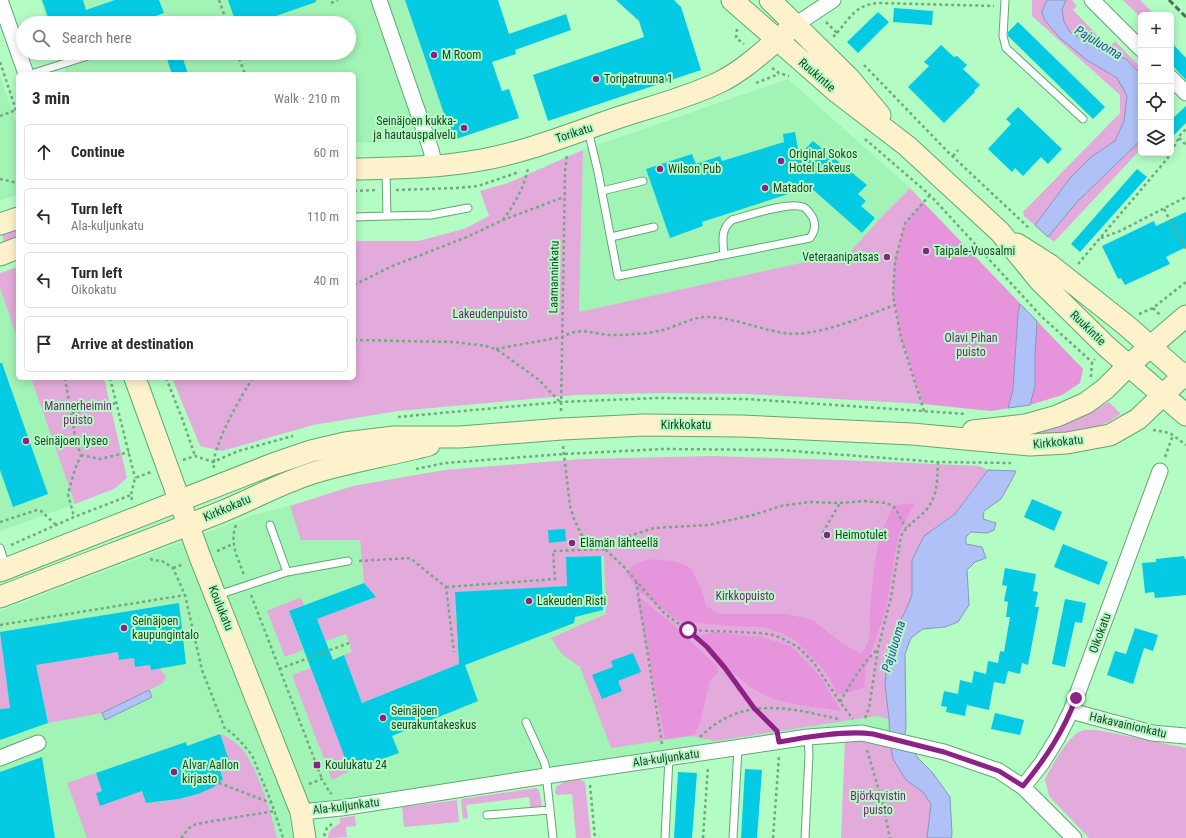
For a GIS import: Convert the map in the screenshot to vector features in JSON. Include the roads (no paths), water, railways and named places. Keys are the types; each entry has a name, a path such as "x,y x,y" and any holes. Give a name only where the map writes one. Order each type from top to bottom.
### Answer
{"main road":[{"name":"Ruukintie","path":"732,0 838,93 907,146 1000,232 1039,280 1107,347 1186,415"},
{"name":"Ruukintie","path":"770,0 850,79 907,146"},
{"name":"Torikatu","path":"356,169 435,167 509,154 689,95 721,82 758,56 795,25"},
{"path":"0,224 16,219"},
{"name":"Ruukintie","path":"1000,232 1050,265 1127,326 1150,348 1185,376"},
{"path":"0,255 16,249"},
{"name":"Kirkkokatu","path":"912,434 985,430 1025,425 1057,416 1086,403 1094,383 1129,365 1186,316"},
{"name":"Kirkkokatu","path":"2,559 138,517 273,464 311,451 345,443 394,438 460,438 562,429 644,425 741,426 912,434 985,442 1038,445 1067,443 1110,434 1138,418 1185,376"},
{"name":"Koulukatu","path":"135,380 188,525 301,812 305,838"},
{"name":"Kirkkokatu","path":"0,597 188,525 236,518 273,488 316,472 460,438"}],"street":[{"path":"0,0 16,46"},
{"path":"379,0 431,150 435,167"},
{"path":"795,25 833,0"},
{"path":"1092,0 1140,48"},
{"path":"21,60 25,72"},
{"path":"1174,81 1186,93"},
{"name":"Oikokatu","path":"1023,786 1042,763 1058,737 1071,711 1160,471"},
{"name":"Hakavainionkatu","path":"1071,711 1152,732 1186,736"},
{"name":"Ala-kuljunkatu","path":"301,812 341,808 588,769 665,751 708,752 779,742 859,728 884,737 944,752 999,771 1023,786 1074,838"},
{"path":"0,758 38,743"}],"lane":[{"path":"1005,2 1002,36 1006,48 1083,119"},
{"path":"37,72 75,60"},
{"path":"588,128 592,141 618,276 724,256 810,238 815,232 815,223 805,207 797,205 787,206 732,220 726,225 723,235 724,256"},
{"path":"386,168 387,216"},
{"path":"602,191 643,181"},
{"path":"356,217 431,215 468,208"},
{"path":"611,237 654,227"},
{"path":"270,525 287,572"},
{"path":"216,596 287,572 348,561"},
{"path":"526,722 544,764 552,838"},
{"path":"805,838 810,754 808,737"},
{"path":"733,838 738,748"},
{"path":"665,751 665,838"},
{"path":"487,815 550,810"}],"water":[{"path":"1047,0 1066,0 1062,10 1064,22 1070,32 1099,50 1126,59 1138,71 1138,143 1077,202 1048,237 1035,225 1071,177 1091,157 1115,141 1124,121 1127,96 1117,78 1087,60 1060,38 1044,19 1042,12"},
{"path":"1020,304 1037,321 1035,386 1030,405 1008,408 1013,390 1018,313"},
{"name":"Pajuluoma","path":"988,470 1016,471 1001,499 984,511 983,519 996,523 994,530 987,533 971,532 966,537 966,544 982,547 986,558 975,562 967,570 969,605 958,622 945,627 923,629 911,638 905,654 906,728 904,739 918,758 932,772 950,797 951,838 927,838 931,804 923,792 906,780 893,759 885,684 888,653 895,629 905,612 912,595 912,560 924,536 955,514"},
{"path":"149,690 152,697 105,720 102,713"}],"railway":[{"path":"1169,0 1186,17"}],"place":[{"name":"M Room","path":"434,55"},
{"name":"Toripatruuna 1","path":"596,79"},
{"name":"Seinäjoen kukka- ja hautauspalvelu","path":"464,128"},
{"name":"Original Sokos Hotel Lakeus","path":"781,161"},
{"name":"Wilson Pub","path":"660,169"},
{"name":"Matador","path":"765,188"},
{"name":"Taipale-Vuosalmi","path":"926,251"},
{"name":"Veteraanipatsas","path":"887,257"},
{"name":"Seinäjoen lyseo","path":"26,441"},
{"name":"Heimotulet","path":"827,535"},
{"name":"Elämän lähteellä","path":"572,543"},
{"name":"Lakeuden Risti","path":"529,601"},
{"name":"Seinäjoen kaupungintalo","path":"124,628"},
{"name":"Seinäjoen seurakuntakeskus","path":"383,718"},
{"name":"Koulukatu 24","path":"317,765"},
{"name":"Alvar Aallon kirjasto","path":"174,772"}],"park label":[{"name":"Lakeudenpuisto","path":"490,314"},
{"name":"Olavi Pihan puisto","path":"971,345"},
{"name":"Mannerheimin puisto","path":"78,413"},
{"name":"Kirkkopuisto","path":"745,596"},
{"name":"Björkqvistin puisto","path":"878,803"}]}
